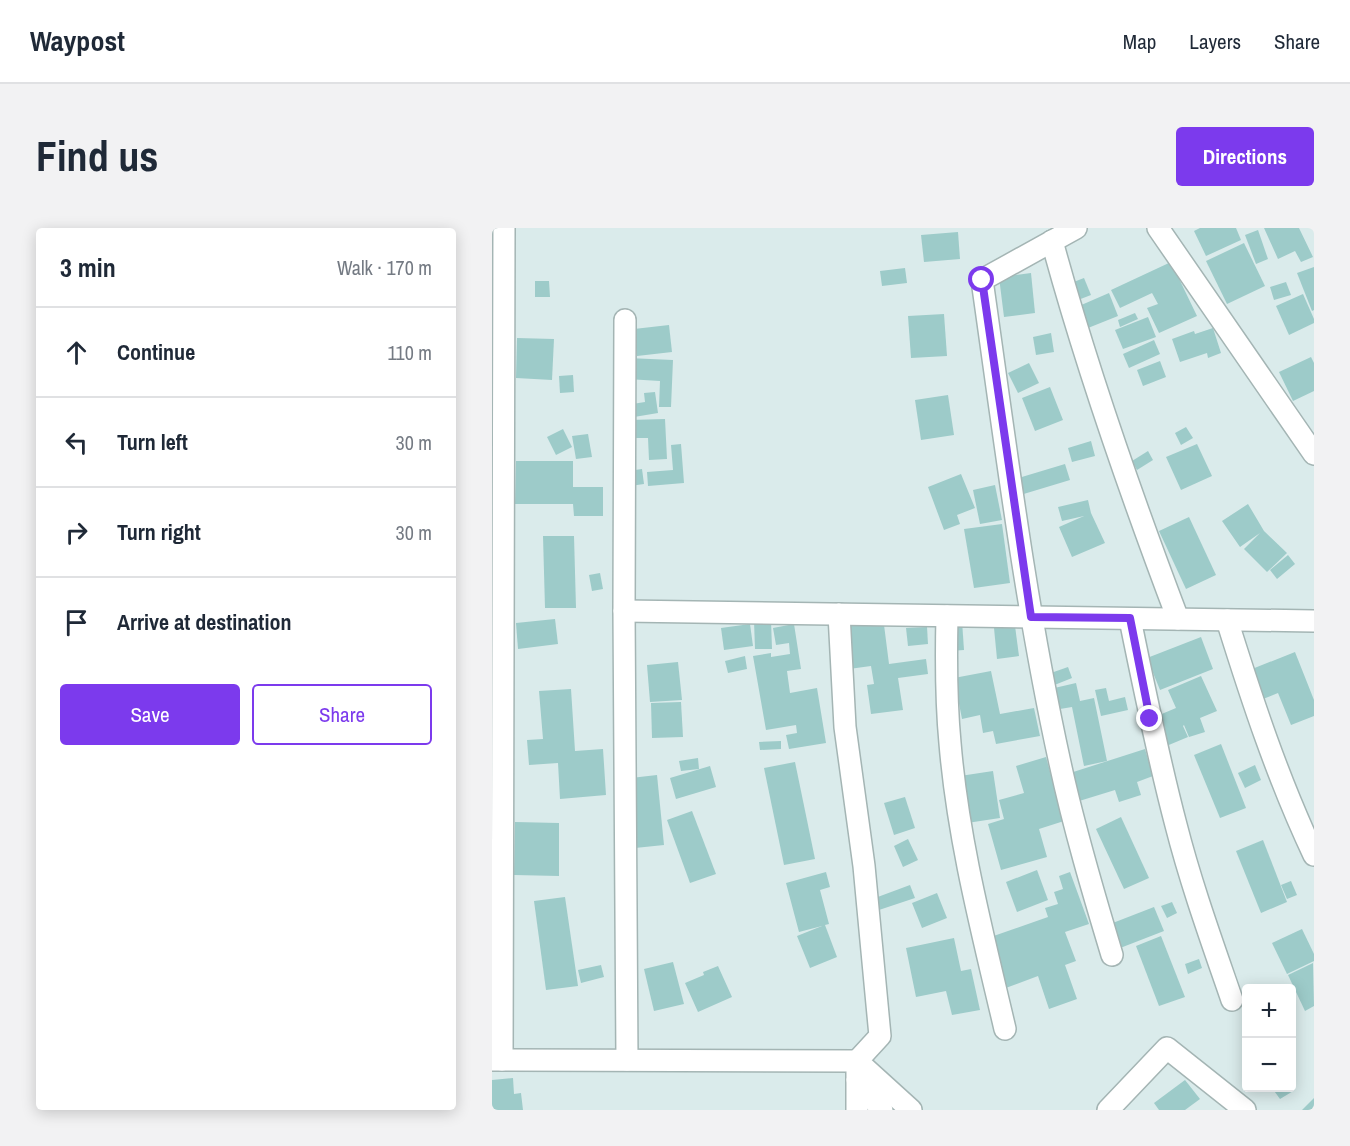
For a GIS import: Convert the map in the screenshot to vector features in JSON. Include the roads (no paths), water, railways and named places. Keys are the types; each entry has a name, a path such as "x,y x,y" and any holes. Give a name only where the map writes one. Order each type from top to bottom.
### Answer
{"street":[{"path":"504,228 497,1060 627,1060 857,1071 911,1110"},
{"path":"1076,228 982,280 1031,617 1060,764 1083,857 1112,955"},
{"path":"1158,228 1314,454"},
{"path":"1052,241 1070,308 1104,414 1136,510 1178,619"},
{"path":"625,320 627,1060"},
{"path":"624,611 1314,621"},
{"path":"839,614 845,727 864,866 880,1036 857,1071 857,1110"},
{"path":"947,616 946,670 950,744 960,820 1005,1029"},
{"path":"1130,618 1150,719 1176,826 1202,914 1233,1000"},
{"path":"1227,620 1263,733 1294,813 1314,855"},
{"path":"1108,1110 1167,1048 1237,1108"},
{"path":"857,1071 882,1110"}]}
